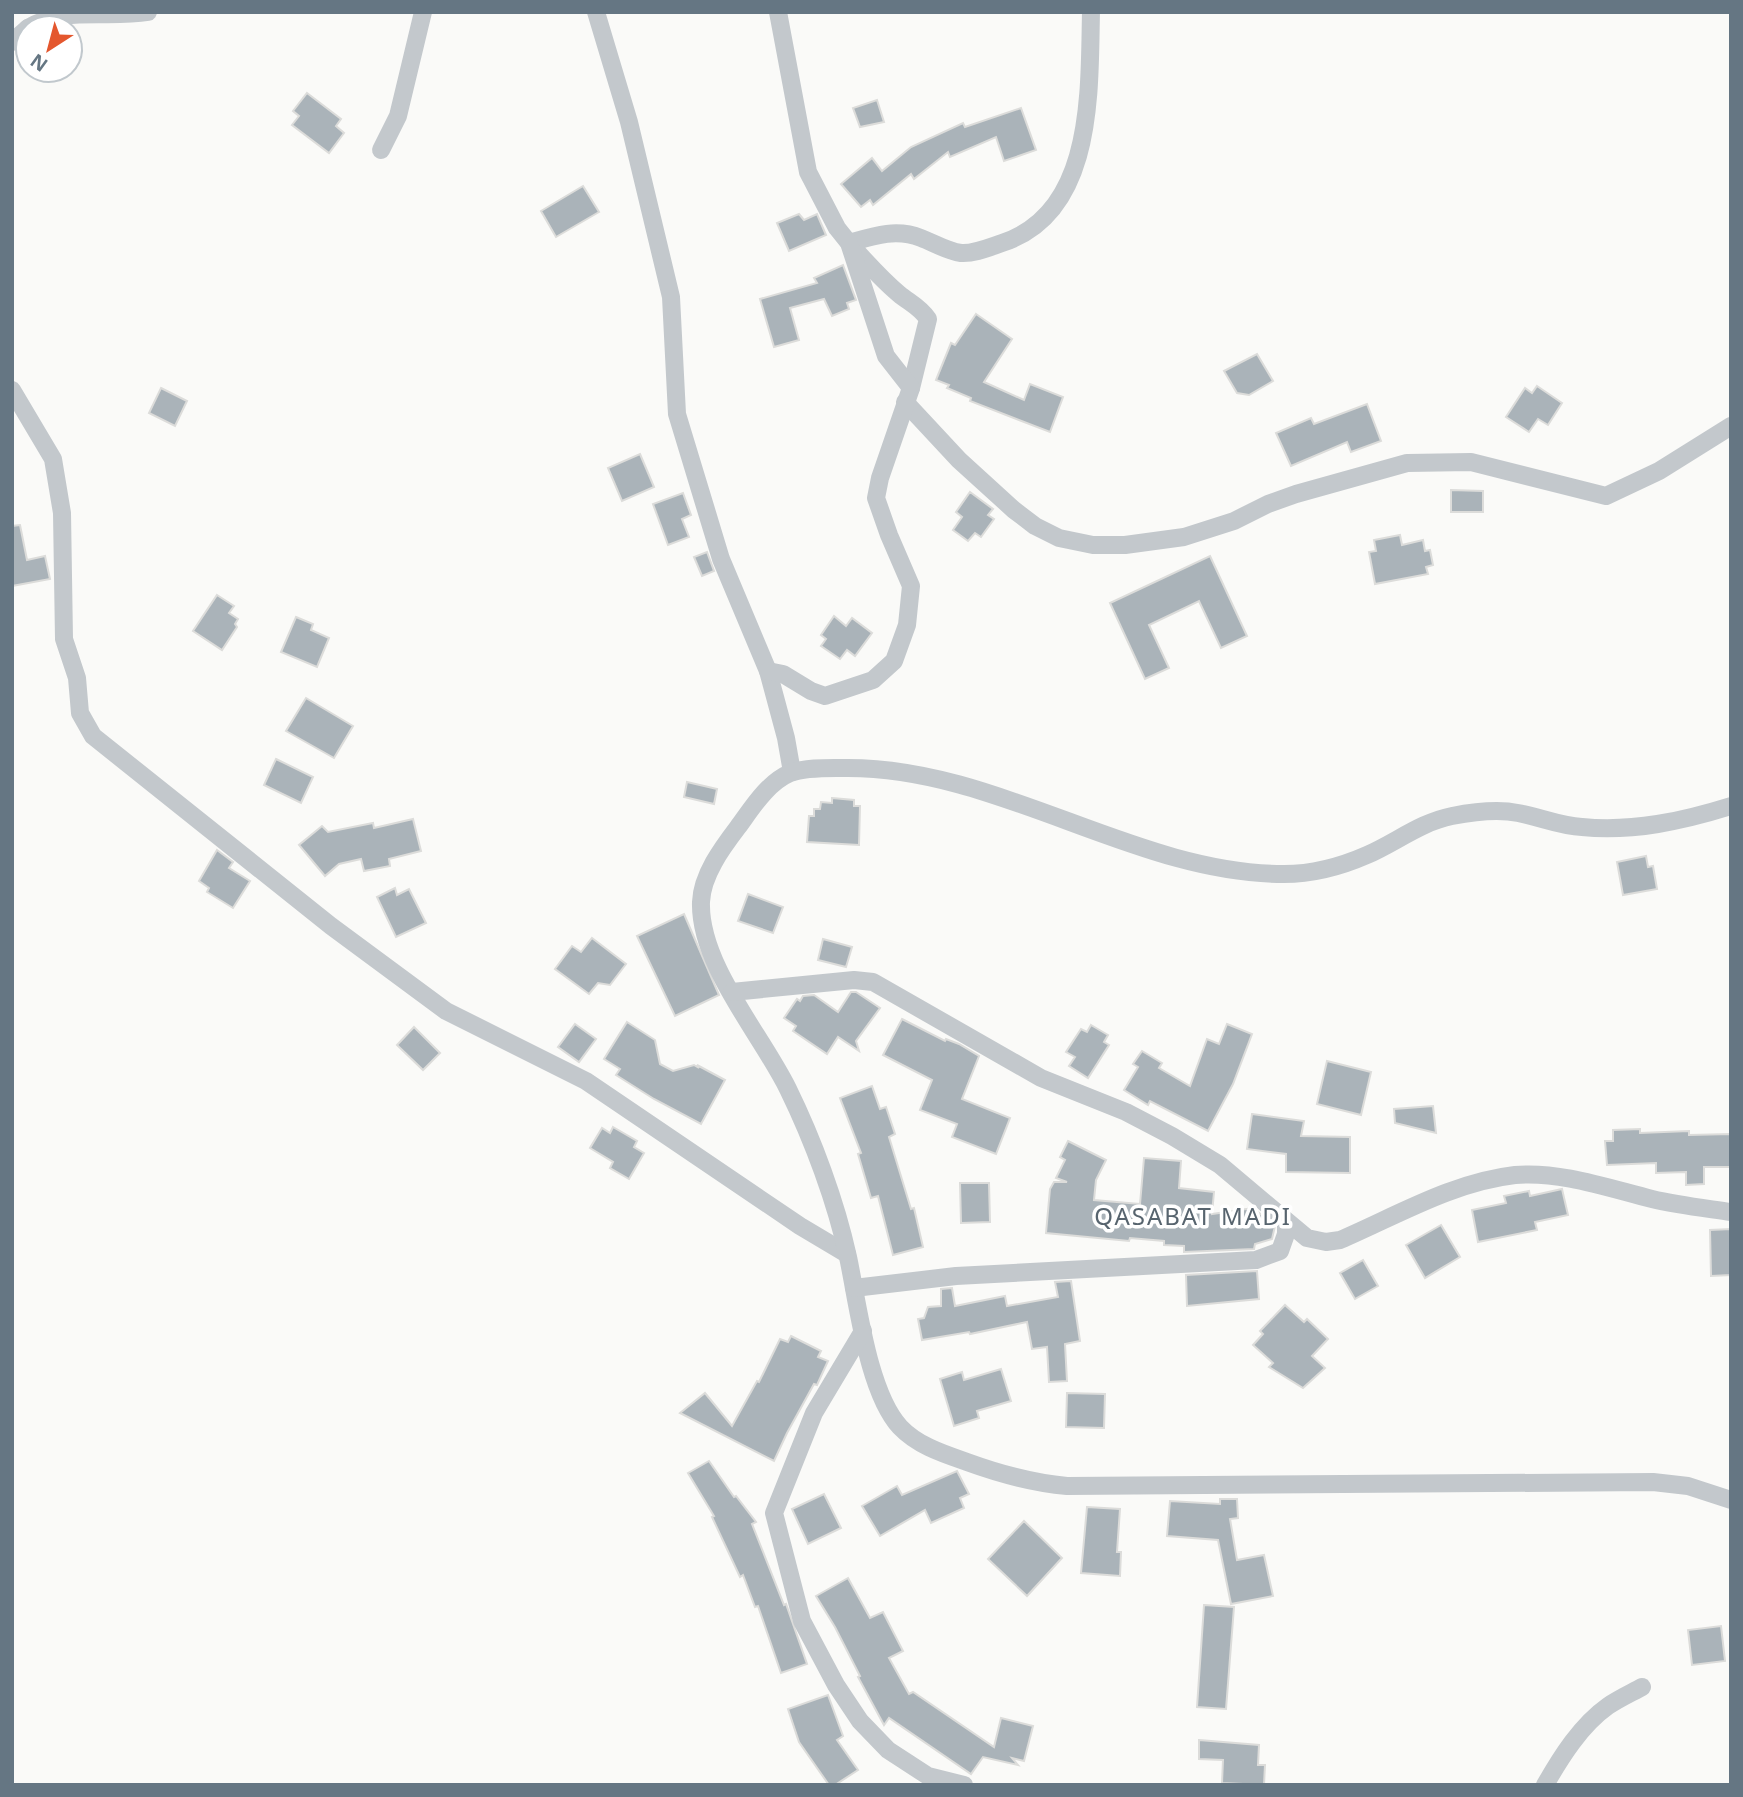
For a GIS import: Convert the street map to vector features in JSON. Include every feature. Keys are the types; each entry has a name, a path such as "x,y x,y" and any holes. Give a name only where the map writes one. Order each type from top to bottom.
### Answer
{"street":[{"path":"84,15 114,16 148,12"},
{"path":"381,150 398,116 423,12"},
{"path":"596,12 629,122 671,297 677,414 721,559 768,671 786,737 792,772"},
{"path":"768,671 783,674 825,696 873,680 894,661 907,625 911,586 876,498 929,319 920,308 902,297 877,274 849,243 837,228 808,172 778,12"},
{"path":"849,243 897,232 920,237 962,253 1017,238 1057,205 1082,145 1089,86 1091,12"},
{"path":"849,243 886,356 908,395 959,460 1014,510 1035,526 1059,538 1093,545 1125,545 1184,537 1223,525 1296,494 1407,463 1471,462 1606,496 1658,471 1731,426"},
{"path":"12,390 53,459 62,513 64,639 77,678 80,713 93,736 331,926 446,1011 586,1082 800,1226 847,1254"},
{"path":"1731,806 1638,828 1576,827 1506,811 1448,816 1367,855 1321,870 1287,874 1221,868 1164,854 1013,800 928,778 864,768 792,772 773,784 725,844 708,876 701,900 710,950 718,971 786,1085 799,1113 839,1224 877,1384 888,1410 909,1435 944,1454 1037,1483 1067,1486 1653,1482 1688,1486 1731,1500"},
{"path":"732,992 854,980 873,982 1041,1078 1126,1112 1172,1136 1220,1165 1307,1238 1326,1242 1340,1240 1456,1188 1516,1175 1564,1178 1612,1186 1652,1199 1731,1212"},
{"path":"854,1288 956,1276 1256,1259 1280,1251 1286,1234 1286,1221"},
{"path":"863,1331 814,1413 774,1513 802,1620 836,1685 860,1721 888,1750 928,1776 964,1785"},
{"path":"1545,1785 1595,1716 1642,1687"}],"building":[{"path":"307,93 341,119 336,126 344,133 329,153 292,125 299,116 293,111"},
{"path":"877,100 884,122 860,127 853,108"},
{"path":"1021,108 1036,150 1004,161 996,137 950,157 948,152 914,179 911,174 873,205 870,200 861,207 841,184 872,158 882,171 911,147 963,123 965,127"},
{"path":"583,186 599,212 556,237 541,211"},
{"path":"799,214 804,220 817,214 826,235 789,251 777,223"},
{"path":"843,265 856,300 847,303 849,309 832,316 824,299 790,308 799,340 774,347 760,299 817,283 814,278"},
{"path":"976,314 1012,339 984,382 1024,400 1030,384 1063,397 1050,432 970,401 971,398 936,380 951,343 955,345"},
{"path":"1257,354 1273,381 1249,395 1237,393 1224,371"},
{"path":"1537,386 1562,403 1548,425 1538,419 1529,432 1506,417 1525,388 1532,393"},
{"path":"161,388 187,401 175,426 149,413"},
{"path":"1367,404 1381,441 1351,452 1347,442 1291,466 1276,433 1311,418 1314,424"},
{"path":"640,454 654,487 622,501 608,468"},
{"path":"1451,490 1483,491 1483,512 1451,512"},
{"path":"970,492 993,509 988,515 994,519 981,537 975,533 968,541 953,530 962,517 956,512"},
{"path":"683,493 691,515 682,519 689,537 668,545 653,504"},
{"path":"20,525 27,560 45,556 50,579 12,586 12,526"},
{"path":"1400,535 1402,545 1423,540 1425,551 1430,550 1433,565 1426,567 1428,574 1375,584 1369,552 1376,551 1374,540"},
{"path":"707,552 714,571 702,576 694,557"},
{"path":"1210,556 1247,636 1221,648 1199,601 1149,625 1169,668 1145,679 1110,603"},
{"path":"217,595 234,606 229,613 238,619 235,624 237,627 222,650 193,631"},
{"path":"834,616 846,626 852,618 872,633 855,656 847,650 840,659 821,646 826,639 821,635"},
{"path":"296,617 313,624 311,630 329,638 317,667 281,652"},
{"path":"306,698 353,726 334,758 286,731"},
{"path":"276,759 313,777 301,803 264,785"},
{"path":"687,782 717,789 714,804 684,797"},
{"path":"832,798 854,800 854,806 860,806 859,845 807,842 809,816 814,816 814,809 820,809 821,802 832,803"},
{"path":"413,819 421,851 389,859 390,866 364,871 361,859 339,864 325,876 299,845 322,826 328,832 373,823 374,828"},
{"path":"217,850 233,862 229,868 250,881 233,908 207,892 209,888 199,881"},
{"path":"1646,856 1648,867 1653,866 1657,889 1623,895 1617,862"},
{"path":"395,888 397,895 409,889 426,923 396,937 377,897"},
{"path":"748,894 783,907 773,933 738,921"},
{"path":"684,914 719,995 675,1016 637,936"},
{"path":"592,938 626,964 610,985 598,983 589,994 555,969 572,946 581,952"},
{"path":"823,939 852,947 846,967 818,960"},
{"path":"851,992 856,992 880,1008 856,1041 859,1051 838,1037 827,1054 793,1031 796,1026 784,1018 797,999 800,1001 803,996 814,995 838,1012"},
{"path":"902,1019 945,1041 946,1039 959,1044 979,1056 962,1099 1010,1118 996,1154 952,1137 957,1124 920,1110 932,1080 883,1055"},
{"path":"627,1022 655,1040 660,1064 673,1071 694,1065 699,1068 697,1065 725,1080 701,1124 616,1075 620,1069 604,1059"},
{"path":"575,1024 596,1039 579,1062 558,1047"},
{"path":"1227,1024 1252,1034 1233,1084 1208,1131 1150,1101 1148,1105 1124,1090 1138,1067 1133,1064 1142,1051 1162,1063 1159,1068 1190,1086 1207,1039 1219,1044"},
{"path":"1091,1025 1108,1035 1104,1042 1109,1045 1088,1078 1069,1066 1075,1057 1066,1052 1081,1029 1087,1032"},
{"path":"414,1027 440,1053 423,1070 397,1045"},
{"path":"1327,1061 1371,1072 1361,1115 1317,1104"},
{"path":"872,1086 880,1109 886,1107 895,1134 889,1137 911,1209 914,1208 923,1247 893,1255 878,1196 871,1198 858,1154 861,1153 840,1098"},
{"path":"1433,1106 1436,1133 1395,1123 1394,1109"},
{"path":"1252,1114 1304,1121 1301,1136 1350,1137 1350,1173 1286,1172 1286,1154 1247,1149"},
{"path":"613,1127 637,1141 634,1147 644,1153 629,1179 610,1168 613,1162 590,1148 602,1128 610,1133"},
{"path":"1640,1129 1640,1133 1689,1131 1689,1135 1731,1134 1731,1167 1704,1167 1704,1184 1686,1185 1686,1172 1656,1173 1656,1163 1607,1165 1605,1141 1613,1141 1613,1130"},
{"path":"1068,1141 1106,1160 1096,1180 1094,1200 1140,1204 1144,1158 1181,1161 1179,1188 1214,1192 1212,1214 1253,1208 1275,1226 1272,1239 1255,1244 1254,1249 1184,1252 1184,1246 1164,1245 1164,1241 1130,1238 1129,1241 1046,1233 1050,1189 1054,1182 1067,1182 1056,1178 1065,1160 1060,1157"},
{"path":"960,1183 989,1183 990,1222 961,1223"},
{"path":"1562,1189 1568,1215 1535,1222 1537,1230 1478,1242 1472,1210 1506,1203 1504,1196 1529,1191 1530,1196"},
{"path":"1441,1225 1460,1257 1425,1278 1406,1245"},
{"path":"1731,1229 1731,1275 1711,1276 1710,1230"},
{"path":"1363,1260 1378,1286 1355,1299 1340,1273"},
{"path":"1257,1271 1259,1299 1187,1306 1186,1275"},
{"path":"1071,1281 1080,1341 1065,1344 1067,1381 1049,1382 1047,1347 1032,1349 1027,1322 970,1334 969,1332 922,1340 918,1319 924,1318 928,1307 941,1306 941,1289 952,1288 955,1306 1005,1296 1007,1306 1058,1297 1055,1282"},
{"path":"1285,1305 1304,1322 1307,1319 1328,1339 1312,1356 1325,1368 1303,1388 1269,1367 1273,1363 1253,1345 1263,1334 1260,1331"},
{"path":"791,1336 821,1351 818,1357 828,1361 774,1461 680,1413 705,1393 732,1426 757,1381 759,1382 780,1339 788,1342"},
{"path":"1001,1369 1011,1401 977,1411 979,1418 954,1426 940,1379 962,1372 964,1380"},
{"path":"1067,1393 1105,1394 1104,1428 1066,1427"},
{"path":"709,1461 734,1497 736,1496 756,1522 752,1524 784,1605 786,1604 807,1664 781,1673 758,1606 755,1607 743,1575 740,1577 712,1517 714,1516 688,1473"},
{"path":"957,1471 969,1494 960,1498 964,1508 931,1523 925,1510 880,1536 862,1506 897,1486 902,1495"},
{"path":"824,1494 841,1528 808,1544 792,1509"},
{"path":"1220,1499 1237,1499 1238,1518 1230,1519 1237,1560 1264,1555 1273,1596 1231,1604 1218,1540 1167,1536 1170,1501 1220,1504"},
{"path":"1087,1507 1120,1509 1117,1552 1121,1552 1120,1576 1081,1573"},
{"path":"1024,1521 1062,1558 1027,1596 988,1559"},
{"path":"848,1578 870,1618 883,1612 903,1651 889,1658 909,1694 913,1692 994,1747 1001,1718 1033,1726 1024,1761 1012,1758 1018,1765 983,1757 971,1774 889,1718 884,1725 835,1627 816,1596"},
{"path":"1204,1605 1234,1607 1226,1709 1197,1707"},
{"path":"1721,1626 1725,1661 1692,1665 1688,1630"},
{"path":"828,1695 843,1736 837,1740 858,1770 835,1785 829,1785 799,1742 788,1709"},
{"path":"1199,1740 1259,1745 1258,1765 1265,1765 1264,1785 1222,1783 1223,1760 1199,1759"}],"district":[{"name":"QASABAT MADI","path":"1193,1215"}]}
